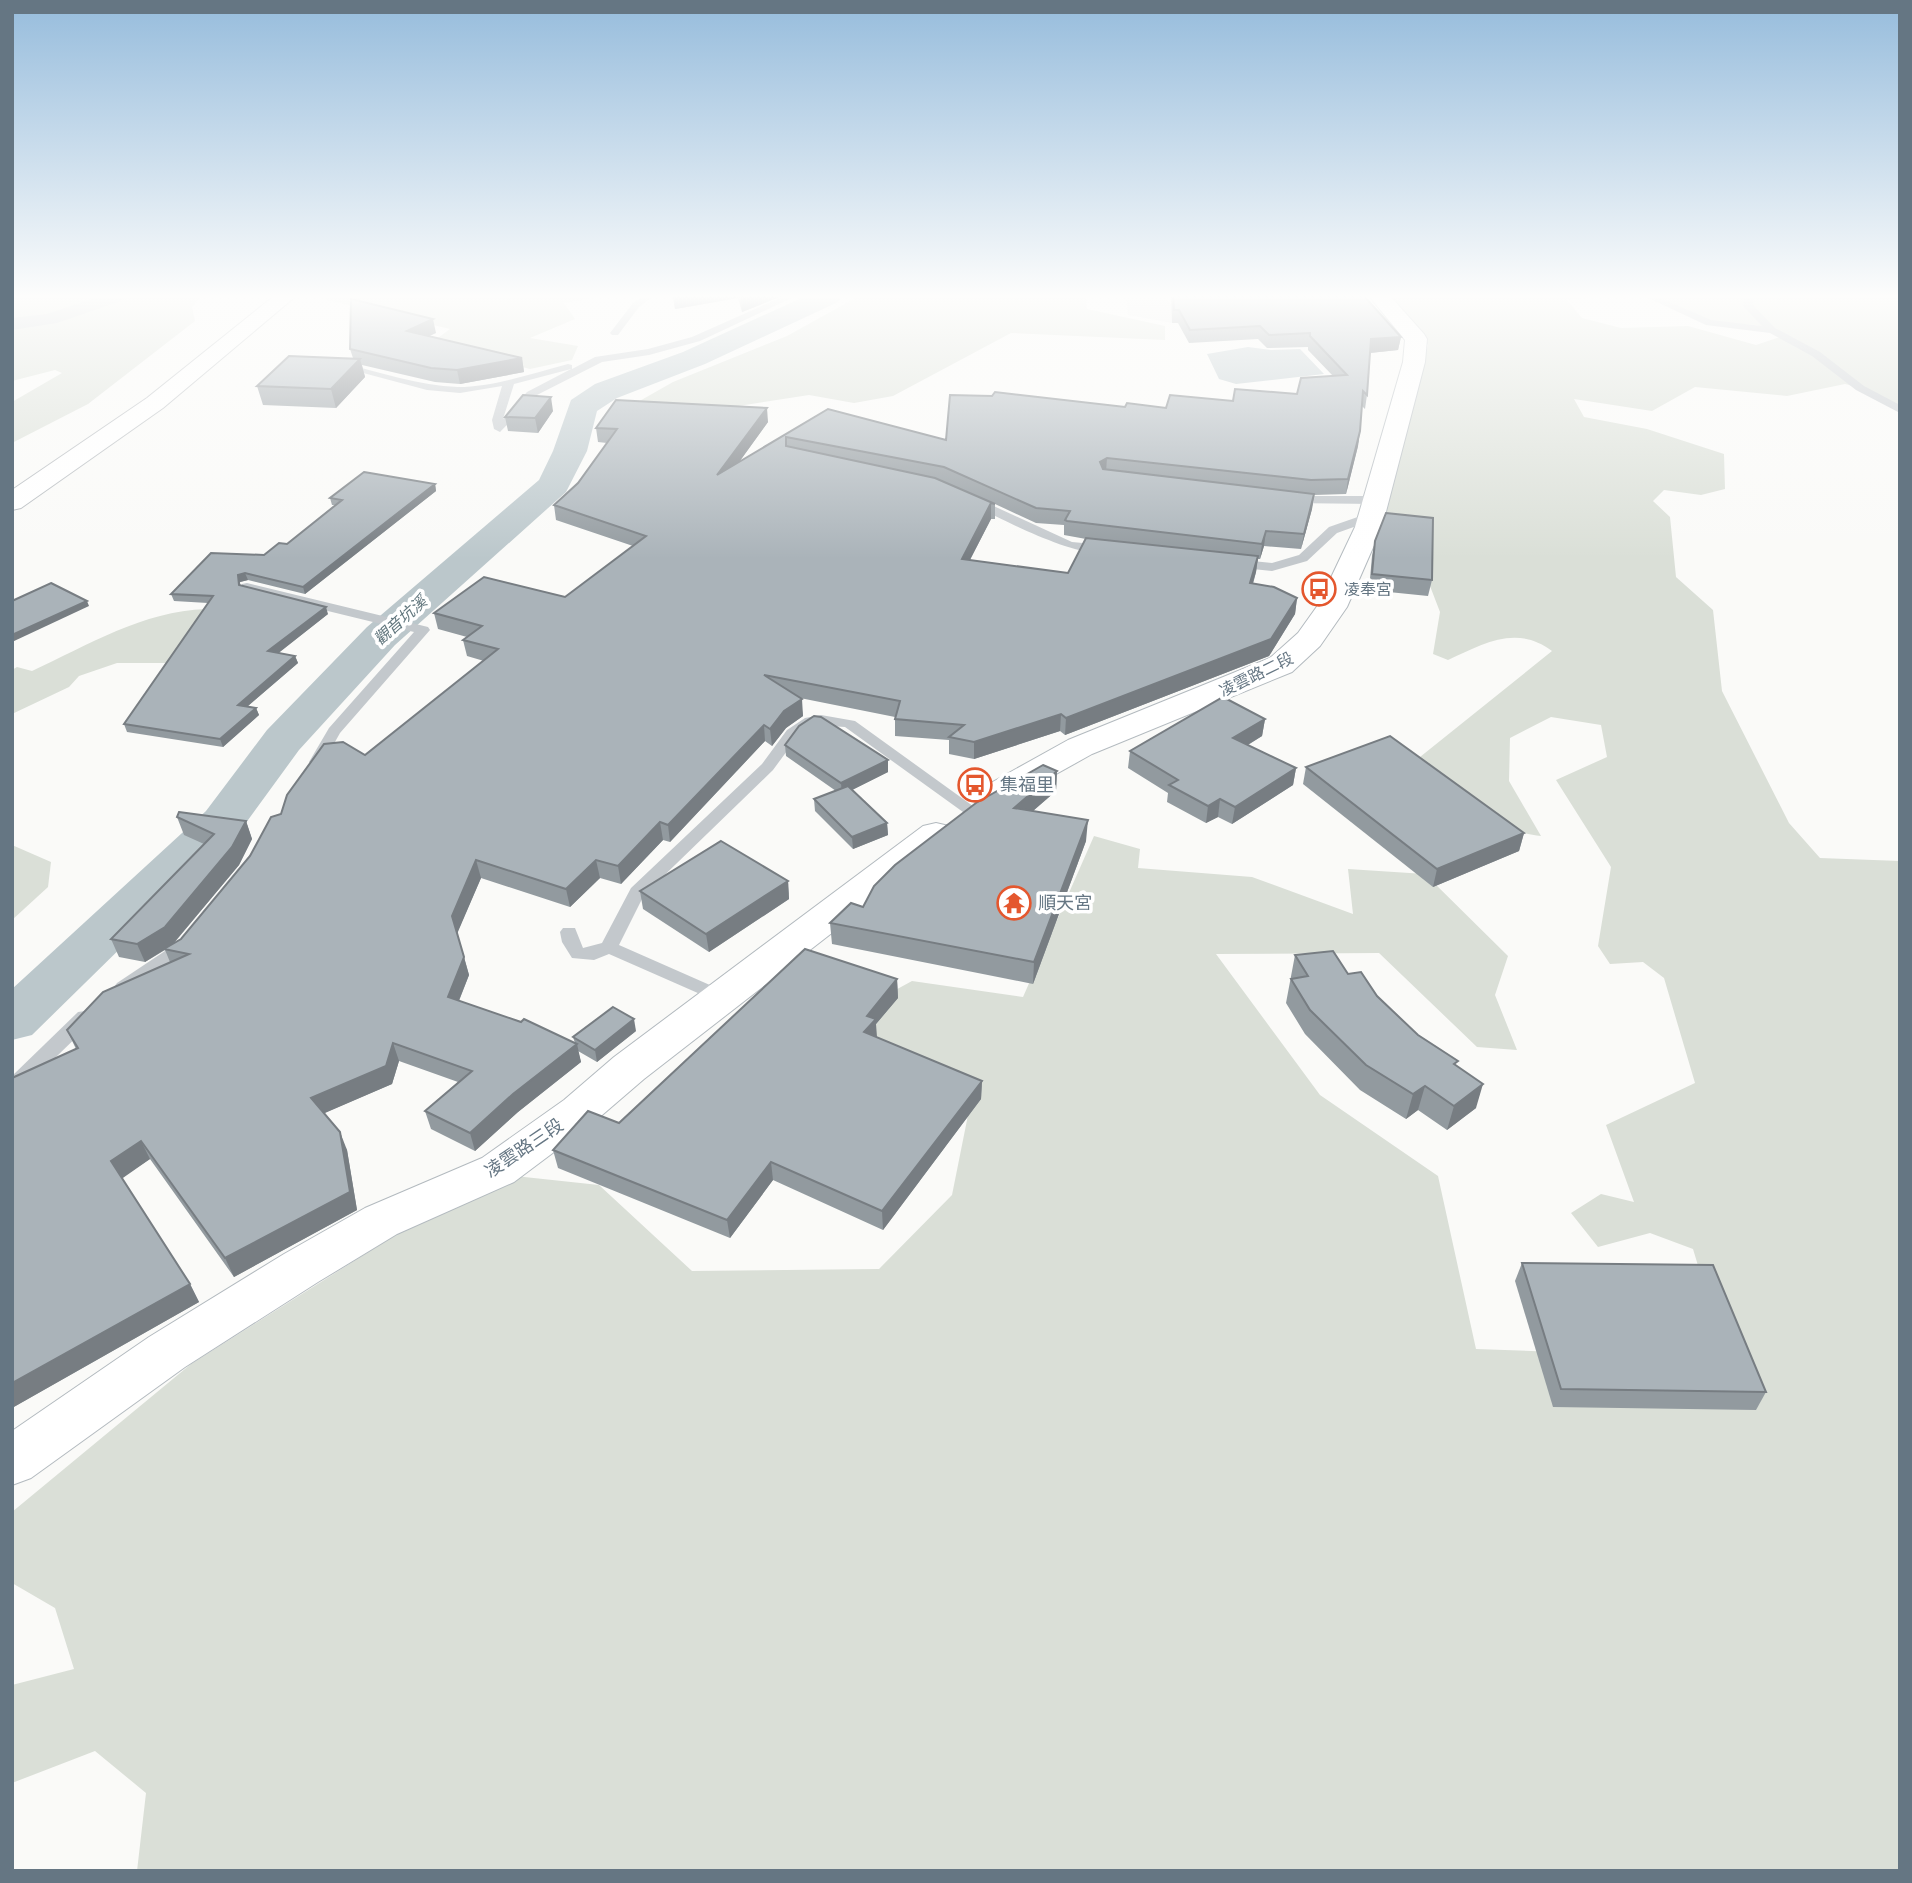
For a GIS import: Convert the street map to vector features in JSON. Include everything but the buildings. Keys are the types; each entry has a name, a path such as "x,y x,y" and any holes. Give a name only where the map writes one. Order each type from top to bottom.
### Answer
{"main road":[{"path":"12,502 55,463 154,384"},
{"path":"12,482 55,463 156,403 177,384"},
{"name":"凌雲路二段","path":"969,809 1080,747 1219,692 1281,665 1299,653 1336,604 1374,508 1408,384"},
{"name":"凌雲路三段","path":"12,1461 167,1352 300,1268 381,1221 498,1170 579,1111 722,997 969,809"}],"lane":[{"path":"414,384 460,390 498,384"},
{"path":"508,384 497,420 500,429 531,394 551,384"},
{"path":"1855,384 1900,410"},
{"path":"963,497 1069,545 1124,551"},
{"path":"1282,499 1374,508"},
{"path":"1218,561 1272,567 1303,558 1333,530 1374,508"},
{"path":"247,587 423,630 334,731 325,752 310,773"},
{"path":"569,932 570,942 578,954 594,954 610,947 637,892 768,767 784,742 807,721 828,717 850,724 969,809"},
{"path":"12,1088 100,1003 180,951 197,930"},
{"path":"610,947 722,997"}],"shaded area":[{"path":"43,384 114,384 88,404 12,443 12,402"},
{"path":"670,384 916,384 893,396 854,403 809,395 713,410 629,407"},
{"path":"1418,384 1900,384 1900,413 1865,389 1845,384 1787,396 1695,387 1652,411 1574,399 1584,417 1647,429 1724,454 1725,489 1701,495 1664,490 1653,501 1670,517 1676,577 1713,610 1722,691 1789,823 1820,858 1900,861 1900,1871 137,1871 146,1793 95,1751 12,1783 12,1685 74,1669 55,1608 12,1583 12,1512 191,1364 446,1203 515,1176 599,1185 692,1271 879,1269 952,1195 969,1110 868,1060 868,1005 912,981 1023,997 1094,836 1140,849 1138,868 1252,877 1353,914 1348,869 1425,874 1508,956 1495,995 1517,1050 1477,1047 1379,953 1216,954 1320,1095 1438,1176 1476,1349 1726,1358 1693,1249 1650,1233 1598,1247 1571,1213 1601,1194 1634,1202 1606,1125 1695,1083 1664,978 1643,962 1610,964 1598,946 1611,867 1556,780 1607,757 1601,725 1551,717 1510,738 1509,781 1541,836 1523,833 1490,818 1460,795 1420,757 1552,651 1539,643 1513,638 1487,643 1448,660 1433,654 1440,612 1415,547 1385,513"},
{"path":"206,609 167,663 117,663 79,676 69,687 12,714 12,670 17,667 32,671 95,640 138,623 183,611"},
{"path":"12,845 51,862 48,887 12,920"}],"waterway":[{"name":"觀音坑溪","path":"12,1021 223,821 283,740 381,636 554,485 570,451 582,407 606,391 625,384"}],"place":[{"name":"凌奉宮","path":"1319,589"},
{"name":"集福里","path":"975,785"},
{"name":"順天宮","path":"1014,903"}]}
